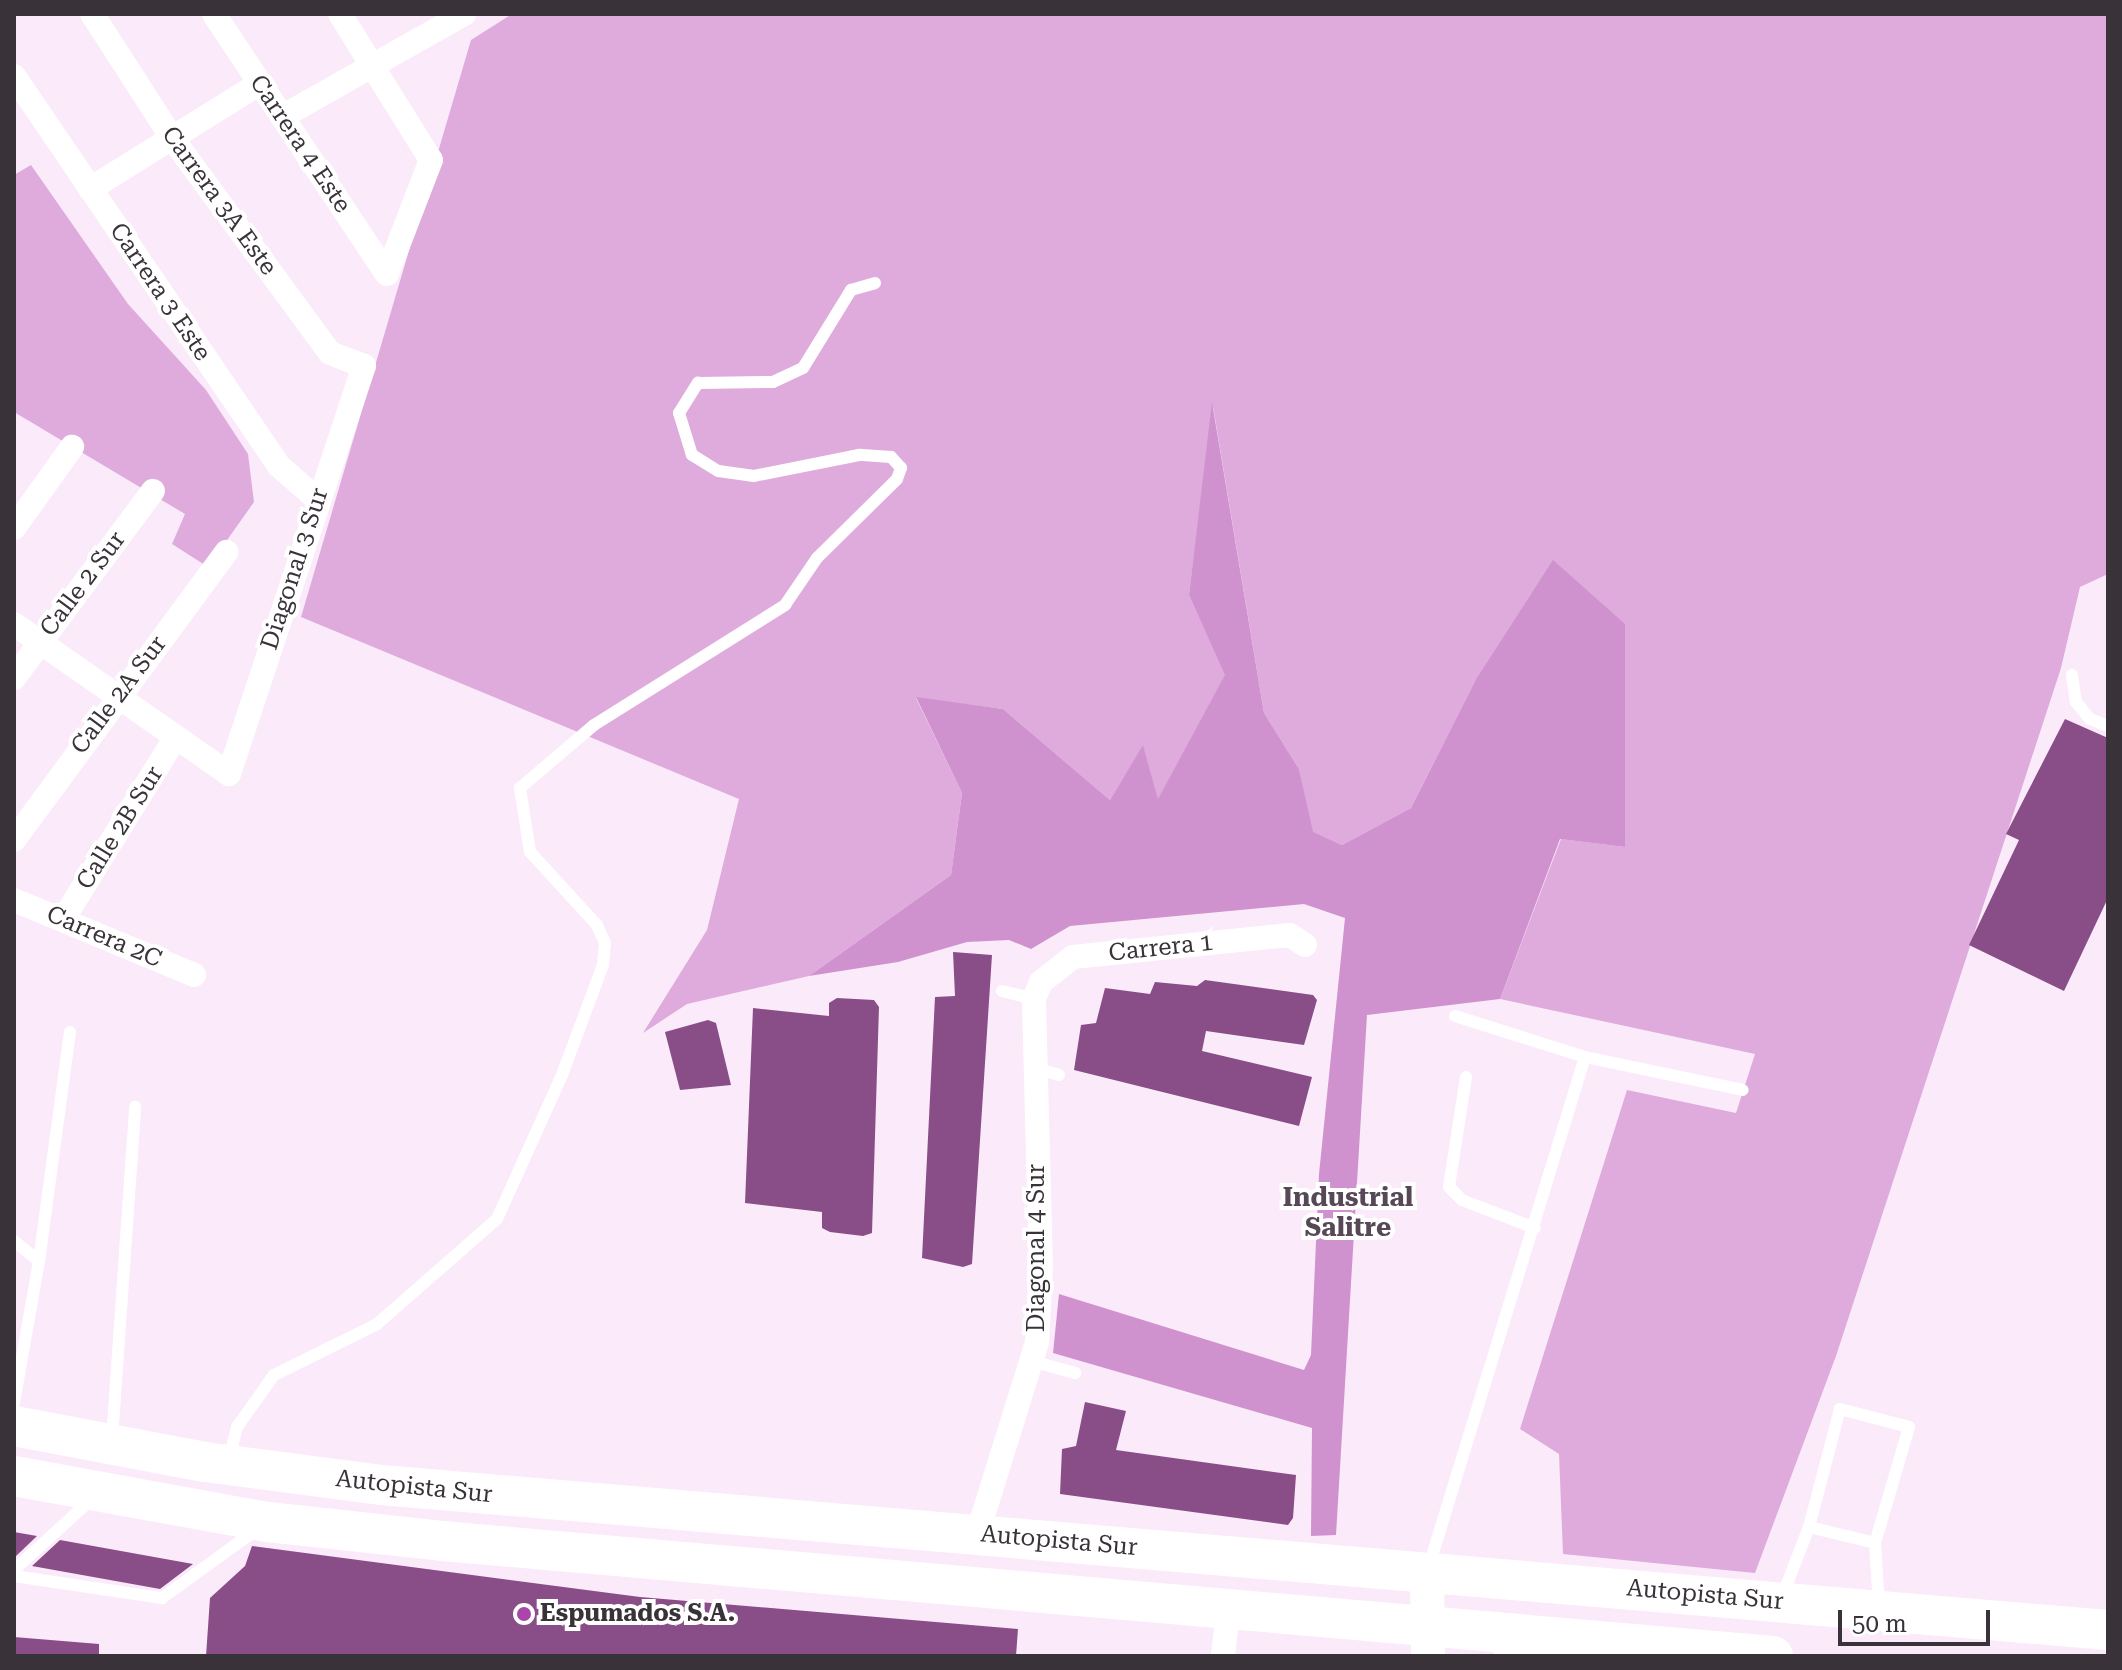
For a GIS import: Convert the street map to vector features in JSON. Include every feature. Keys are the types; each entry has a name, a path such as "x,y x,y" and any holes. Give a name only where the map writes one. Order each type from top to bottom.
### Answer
{"highway":[{"name":"Autopista Sur","path":"14,1426 227,1466 645,1510 1427,1571 2108,1630"},
{"name":"Autopista Sur","path":"14,1476 268,1522 731,1570 1228,1610 1428,1640 1475,1630 1773,1656"}],"main road":[{"path":"1427,1571 1428,1640"}],"street":[{"name":"Carrera 3A Este","path":"92,14 174,141 330,353 364,366"},
{"name":"Carrera 4 Este","path":"214,14 259,84 285,115 387,274 431,160 373,62"},
{"path":"340,14 373,62"},
{"path":"285,115 453,17"},
{"name":"Carrera 3 Este","path":"14,76 278,465 317,499"},
{"path":"90,189 174,141 259,84"},
{"name":"Diagonal 3 Sur","path":"175,738 229,774 317,499 364,366"},
{"path":"14,528 72,447"},
{"name":"Calle 2 Sur","path":"14,678 153,491"},
{"name":"Calle 2A Sur","path":"14,840 115,697 226,552"},
{"path":"14,624 175,738"},
{"name":"Calle 2B Sur","path":"64,918 175,738"},
{"name":"Carrera 2C","path":"14,900 64,918 194,975"},
{"name":"Carrera 1","path":"1034,999 1041,982 1073,957 1290,935 1305,945"},
{"name":"Diagonal 4 Sur","path":"977,1535 1010,1402 1032,1361 1048,1172 1048,1072 1034,999"},
{"path":"1223,1656 1228,1610"}],"lane":[{"path":"227,1466 237,1427 274,1375 377,1324 497,1219 562,1075 603,965 605,943 589,916 530,852 520,788 594,725 785,605 817,558 897,479 901,468 895,460 875,456 754,476 718,471 692,455 679,413 679,404 698,383 773,382 803,368 851,290 875,283"},
{"path":"2072,675 2076,702 2090,719 2108,726"},
{"path":"1002,991 1034,999"},
{"path":"1455,1016 1585,1057 1743,1090"},
{"path":"14,1403 39,1261 70,1032"},
{"path":"1427,1571 1535,1228 1585,1057"},
{"path":"1466,1077 1449,1187 1462,1200 1535,1228"},
{"path":"112,1446 135,1107"},
{"path":"14,1241 39,1261"},
{"path":"1032,1361 1075,1373"},
{"path":"1780,1602 1809,1527 1840,1409 1909,1427 1875,1543 1879,1610"},
{"path":"14,1573 98,1493"},
{"path":"14,1573 162,1598 268,1522"},
{"path":"1809,1527 1875,1543"},
{"path":"1475,1630 1506,1656"}],"shaded area":[{"path":"512,14 2108,14 2108,574 2080,587 2061,668 1836,1356 1755,1573 1563,1554 1559,1454 1520,1429 1627,1090 1736,1113 1755,1054 1500,999 1561,839 1625,847 1475,681 1411,808 1342,845 1312,832 1299,769 1264,713 1213,406 1189,595 1226,675 1158,800 1143,746 1110,800 1003,709 916,698 962,793 951,875 809,976 687,1004 643,1033 707,930 739,799 301,617 471,40"},
{"path":"31,165 128,304 206,390 248,454 254,502 208,567 172,544 185,514 14,412 14,175"},
{"path":"1212,402 1264,713 1299,769 1313,832 1342,845 1411,808 1475,681 1553,560 1625,624 1625,847 1560,839 1500,999 1367,1015 1336,1535 1311,1536 1312,1428 1053,1353 1059,1294 1304,1370 1311,1355 1319,1174 1345,918 1304,904 1070,926 1031,949 1009,940 967,942 898,962 809,976 951,875 962,793 916,697 1003,709 1110,800 1143,745 1158,799 1225,675 1189,595"}],"building":[{"path":"2065,719 2108,738 2108,898 2064,991 1969,945 2019,840 2006,834"},
{"path":"953,952 992,955 972,1264 963,1267 922,1258 935,997 955,996"},
{"path":"1205,980 1313,995 1317,1000 1304,1045 1206,1031 1202,1051 1312,1077 1299,1126 1074,1070 1081,1025 1096,1023 1105,988 1150,994 1155,982 1197,986"},
{"path":"837,998 874,1000 879,1007 872,1233 863,1236 822,1228 822,1212 745,1203 753,1008 829,1016 829,1003"},
{"path":"708,1020 716,1023 731,1085 680,1090 665,1032"},
{"path":"1085,1402 1126,1411 1116,1450 1296,1475 1293,1518 1288,1525 1060,1494 1062,1449 1076,1446"},
{"path":"14,1532 37,1536 14,1558"},
{"path":"60,1540 193,1564 160,1589 32,1566"},
{"name":"Espumados S.A.","path":"252,1546 640,1597 1018,1629 1016,1656 206,1656 210,1598 245,1566"},
{"path":"14,1637 99,1644 99,1656 14,1656"}],"place":[{"name":"Espumados S.A.","path":"524,1614"}],"district":[{"name":"Industrial Salitre","path":"1348,1213"}]}
